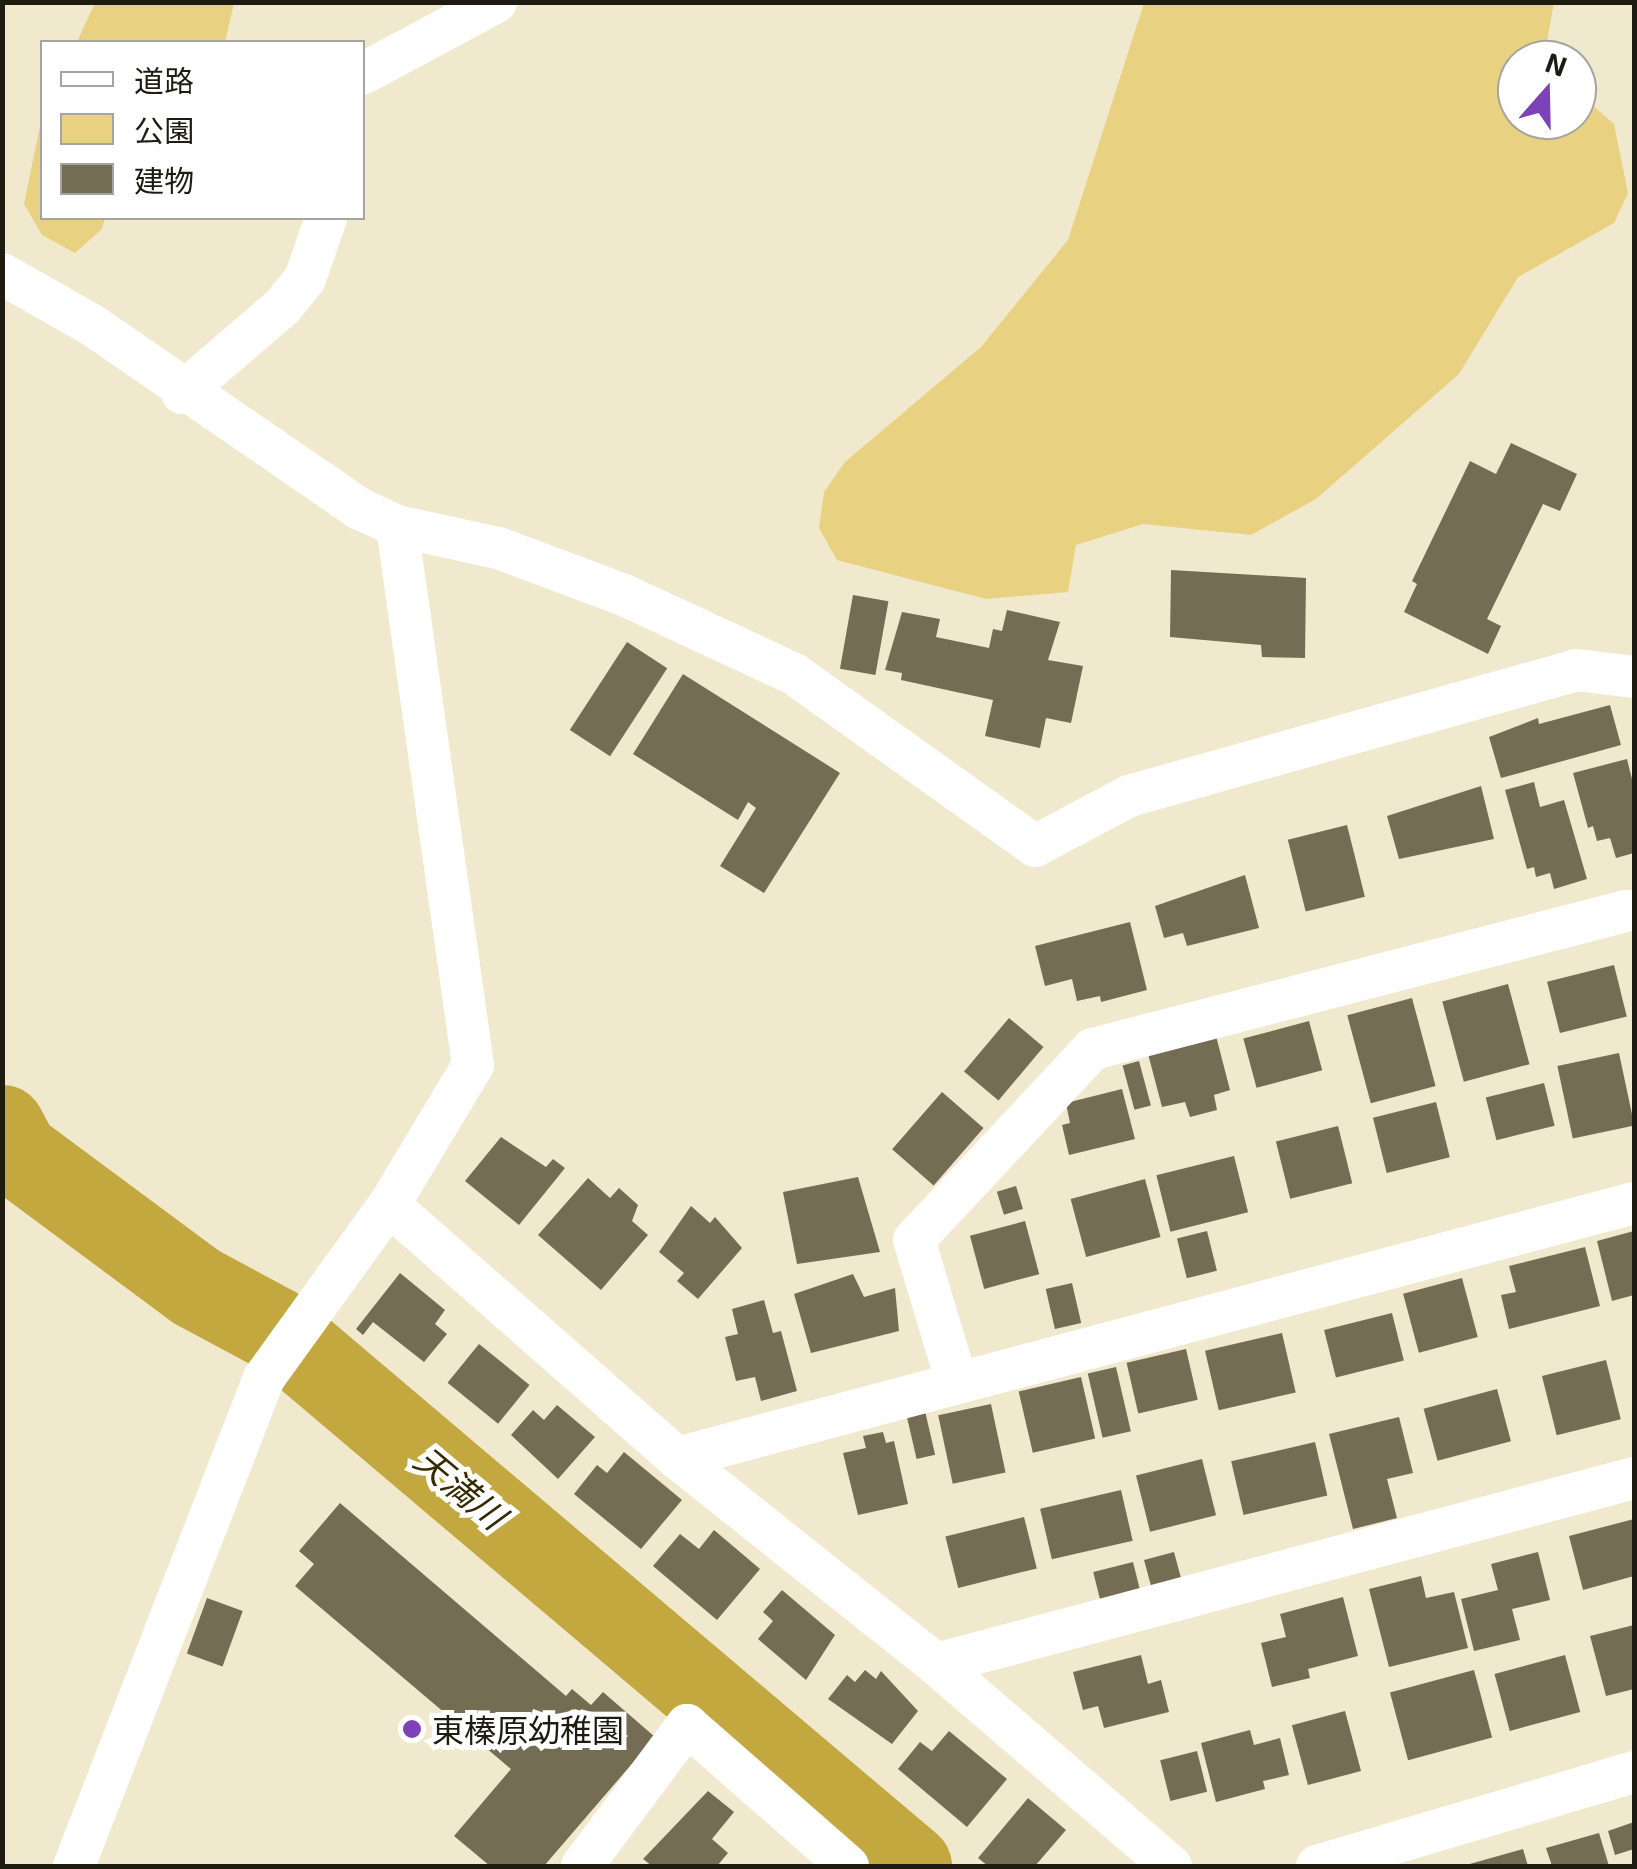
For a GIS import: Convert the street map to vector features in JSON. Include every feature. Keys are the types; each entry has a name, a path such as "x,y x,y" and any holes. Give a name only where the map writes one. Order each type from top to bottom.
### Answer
{"street":[{"path":"365,72 496,2"},
{"path":"182,393 283,306 305,279 325,220"},
{"path":"2,274 92,325 182,393 310,479 397,526 498,548 588,581 794,674 1035,846 1130,796 1576,670 1634,677"},
{"path":"74,1866 264,1378 389,1205 473,1064 397,526"},
{"path":"956,1383 914,1240 1093,1049 1632,918"},
{"path":"678,1458 1634,1203"},
{"path":"389,1205 678,1458 936,1664 1171,1866"},
{"path":"936,1664 1634,1478"},
{"path":"582,1866 686,1725 848,1866"},
{"path":"1317,1866 1634,1772"}],"green space":[{"path":"95,2 234,3 225,40 78,40"},
{"path":"1144,3 1554,3 1547,40 1497,40 1497,140 1597,140 1597,109 1614,124 1628,193 1614,223 1518,277 1459,374 1316,499 1251,535 1143,524 1076,545 1068,592 986,599 837,560 819,528 824,492 845,462 981,347 1068,240"},
{"path":"40,126 40,220 104,220 102,229 75,253 42,235 24,204"}],"building":[{"path":"1511,443 1577,474 1560,511 1543,504 1487,619 1501,626 1488,654 1404,612 1417,584 1412,581 1470,461 1496,474"},
{"path":"1171,570 1306,578 1305,658 1262,657 1261,645 1170,637"},
{"path":"853,595 888,601 875,675 840,669"},
{"path":"1007,610 1060,622 1048,660 1083,666 1071,723 1046,718 1040,748 985,736 993,700 901,680 902,673 885,670 902,612 940,619 936,637 989,648 993,629 1002,631"},
{"path":"627,642 667,668 610,756 570,730"},
{"path":"683,674 840,773 764,893 720,866 756,808 748,802 738,820 633,754"},
{"path":"1610,705 1621,745 1501,778 1489,737 1538,718 1539,724"},
{"path":"1627,759 1634,787 1634,853 1616,858 1610,838 1597,841 1593,826 1588,828 1573,773"},
{"path":"1534,782 1540,807 1564,800 1587,879 1554,889 1550,873 1536,877 1534,867 1527,869 1505,790"},
{"path":"1481,786 1494,839 1399,859 1387,816"},
{"path":"1347,825 1365,897 1306,912 1288,840"},
{"path":"1245,875 1259,928 1187,946 1183,933 1164,938 1155,906"},
{"path":"1130,922 1147,990 1101,1002 1100,996 1077,1001 1072,979 1045,986 1035,946"},
{"path":"1614,965 1627,1016 1560,1033 1547,982"},
{"path":"1508,984 1529,1064 1464,1082 1442,1002"},
{"path":"1412,998 1436,1086 1371,1103 1347,1015"},
{"path":"1009,1018 1043,1047 998,1101 964,1072"},
{"path":"1309,1021 1322,1070 1257,1088 1243,1039"},
{"path":"1215,1032 1230,1090 1214,1095 1217,1110 1190,1117 1185,1102 1162,1107 1147,1050"},
{"path":"1619,1053 1634,1125 1573,1138 1557,1066"},
{"path":"1139,1061 1151,1105 1134,1110 1123,1065"},
{"path":"1544,1083 1555,1126 1496,1140 1486,1098"},
{"path":"1122,1089 1135,1139 1069,1155 1062,1125 1070,1123 1066,1103"},
{"path":"942,1092 984,1128 934,1185 892,1149"},
{"path":"1436,1102 1450,1157 1387,1173 1373,1118"},
{"path":"1338,1126 1352,1183 1290,1199 1276,1141"},
{"path":"501,1137 546,1167 553,1159 565,1168 519,1225 465,1181"},
{"path":"1234,1156 1248,1212 1170,1232 1156,1175"},
{"path":"858,1177 880,1252 797,1264 783,1192"},
{"path":"588,1178 610,1198 619,1188 638,1205 632,1221 648,1235 601,1290 538,1235"},
{"path":"1145,1179 1161,1237 1086,1257 1071,1199"},
{"path":"1016,1186 1023,1209 1004,1215 997,1192"},
{"path":"691,1206 710,1223 715,1217 742,1248 698,1299 677,1281 684,1273 659,1252"},
{"path":"1025,1221 1039,1274 984,1289 970,1236"},
{"path":"1207,1231 1217,1271 1187,1278 1177,1238"},
{"path":"1634,1231 1634,1295 1612,1301 1597,1241"},
{"path":"1585,1247 1600,1306 1509,1329 1501,1295 1516,1292 1509,1266"},
{"path":"400,1273 445,1310 435,1324 447,1334 424,1362 373,1322 363,1335 356,1329"},
{"path":"853,1274 864,1297 895,1288 899,1331 811,1353 794,1294"},
{"path":"1462,1278 1478,1337 1419,1353 1403,1294"},
{"path":"1072,1283 1081,1323 1055,1329 1046,1289"},
{"path":"764,1300 773,1333 781,1331 797,1391 761,1401 755,1377 736,1381 725,1337 738,1334 732,1309"},
{"path":"1392,1313 1404,1361 1336,1377 1324,1330"},
{"path":"1282,1333 1296,1392 1219,1410 1205,1351"},
{"path":"479,1344 530,1385 498,1424 448,1383"},
{"path":"1186,1349 1198,1400 1138,1413 1127,1363"},
{"path":"1606,1360 1621,1419 1557,1435 1542,1376"},
{"path":"1116,1367 1131,1431 1103,1438 1088,1374"},
{"path":"1081,1377 1095,1438 1033,1453 1019,1391"},
{"path":"1497,1389 1511,1441 1438,1461 1424,1409"},
{"path":"991,1404 1006,1472 953,1484 938,1415"},
{"path":"557,1405 595,1437 558,1479 511,1435 533,1410 544,1420"},
{"path":"925,1411 935,1455 917,1459 906,1415"},
{"path":"1399,1417 1413,1473 1387,1479 1397,1518 1353,1529 1329,1434"},
{"path":"883,1432 886,1443 894,1441 908,1504 858,1515 843,1453 866,1448 863,1436"},
{"path":"1315,1442 1327,1496 1244,1515 1231,1461"},
{"path":"624,1452 682,1500 641,1549 574,1494 597,1465 607,1473"},
{"path":"1202,1459 1216,1515 1150,1532 1136,1475"},
{"path":"1121,1490 1133,1541 1052,1559 1040,1509"},
{"path":"340,1503 566,1696 572,1689 591,1705 603,1692 655,1737 544,1866 490,1866 454,1836 511,1769 295,1586 314,1564 299,1551"},
{"path":"1024,1517 1037,1568 958,1588 945,1537"},
{"path":"1634,1519 1634,1576 1583,1590 1569,1536"},
{"path":"714,1530 760,1569 717,1620 653,1566 680,1534 699,1549"},
{"path":"1174,1552 1183,1586 1153,1594 1144,1560"},
{"path":"1538,1552 1550,1600 1512,1609 1520,1640 1474,1651 1461,1599 1498,1590 1491,1564"},
{"path":"1133,1562 1141,1595 1101,1605 1093,1572"},
{"path":"1421,1576 1426,1598 1454,1592 1468,1648 1389,1667 1369,1589"},
{"path":"782,1590 835,1635 806,1680 758,1639 773,1621 763,1612"},
{"path":"1343,1597 1358,1656 1308,1669 1310,1678 1272,1687 1261,1643 1286,1637 1280,1614"},
{"path":"207,1598 243,1611 223,1666 187,1653"},
{"path":"1634,1625 1634,1689 1606,1696 1590,1636"},
{"path":"1141,1655 1148,1684 1161,1680 1169,1712 1104,1728 1098,1706 1083,1710 1073,1672"},
{"path":"1565,1655 1580,1712 1510,1731 1494,1674"},
{"path":"865,1670 876,1679 881,1671 918,1711 892,1744 828,1699 847,1675 855,1682"},
{"path":"1474,1670 1492,1738 1408,1760 1390,1693"},
{"path":"1345,1711 1361,1771 1308,1785 1292,1725"},
{"path":"1250,1730 1254,1745 1280,1738 1289,1775 1263,1781 1265,1789 1216,1802 1201,1743"},
{"path":"949,1731 1007,1779 967,1827 898,1769 920,1742 932,1751"},
{"path":"1197,1751 1207,1792 1170,1801 1160,1760"},
{"path":"708,1791 734,1812 712,1839 728,1853 717,1866 652,1866 643,1859"},
{"path":"1028,1798 1066,1830 1035,1866 988,1866 978,1858"},
{"path":"1634,1822 1634,1849 1615,1855 1608,1831"},
{"path":"1599,1833 1609,1866 1552,1866 1546,1848"},
{"path":"1523,1849 1528,1866 1466,1866 1466,1865"}],"waterway":[{"name":"天満川","path":"2,1127 16,1153 195,1286 275,1329 909,1866"}],"place":[{"name":"東榛原幼稚園","path":"412,1729"}]}
